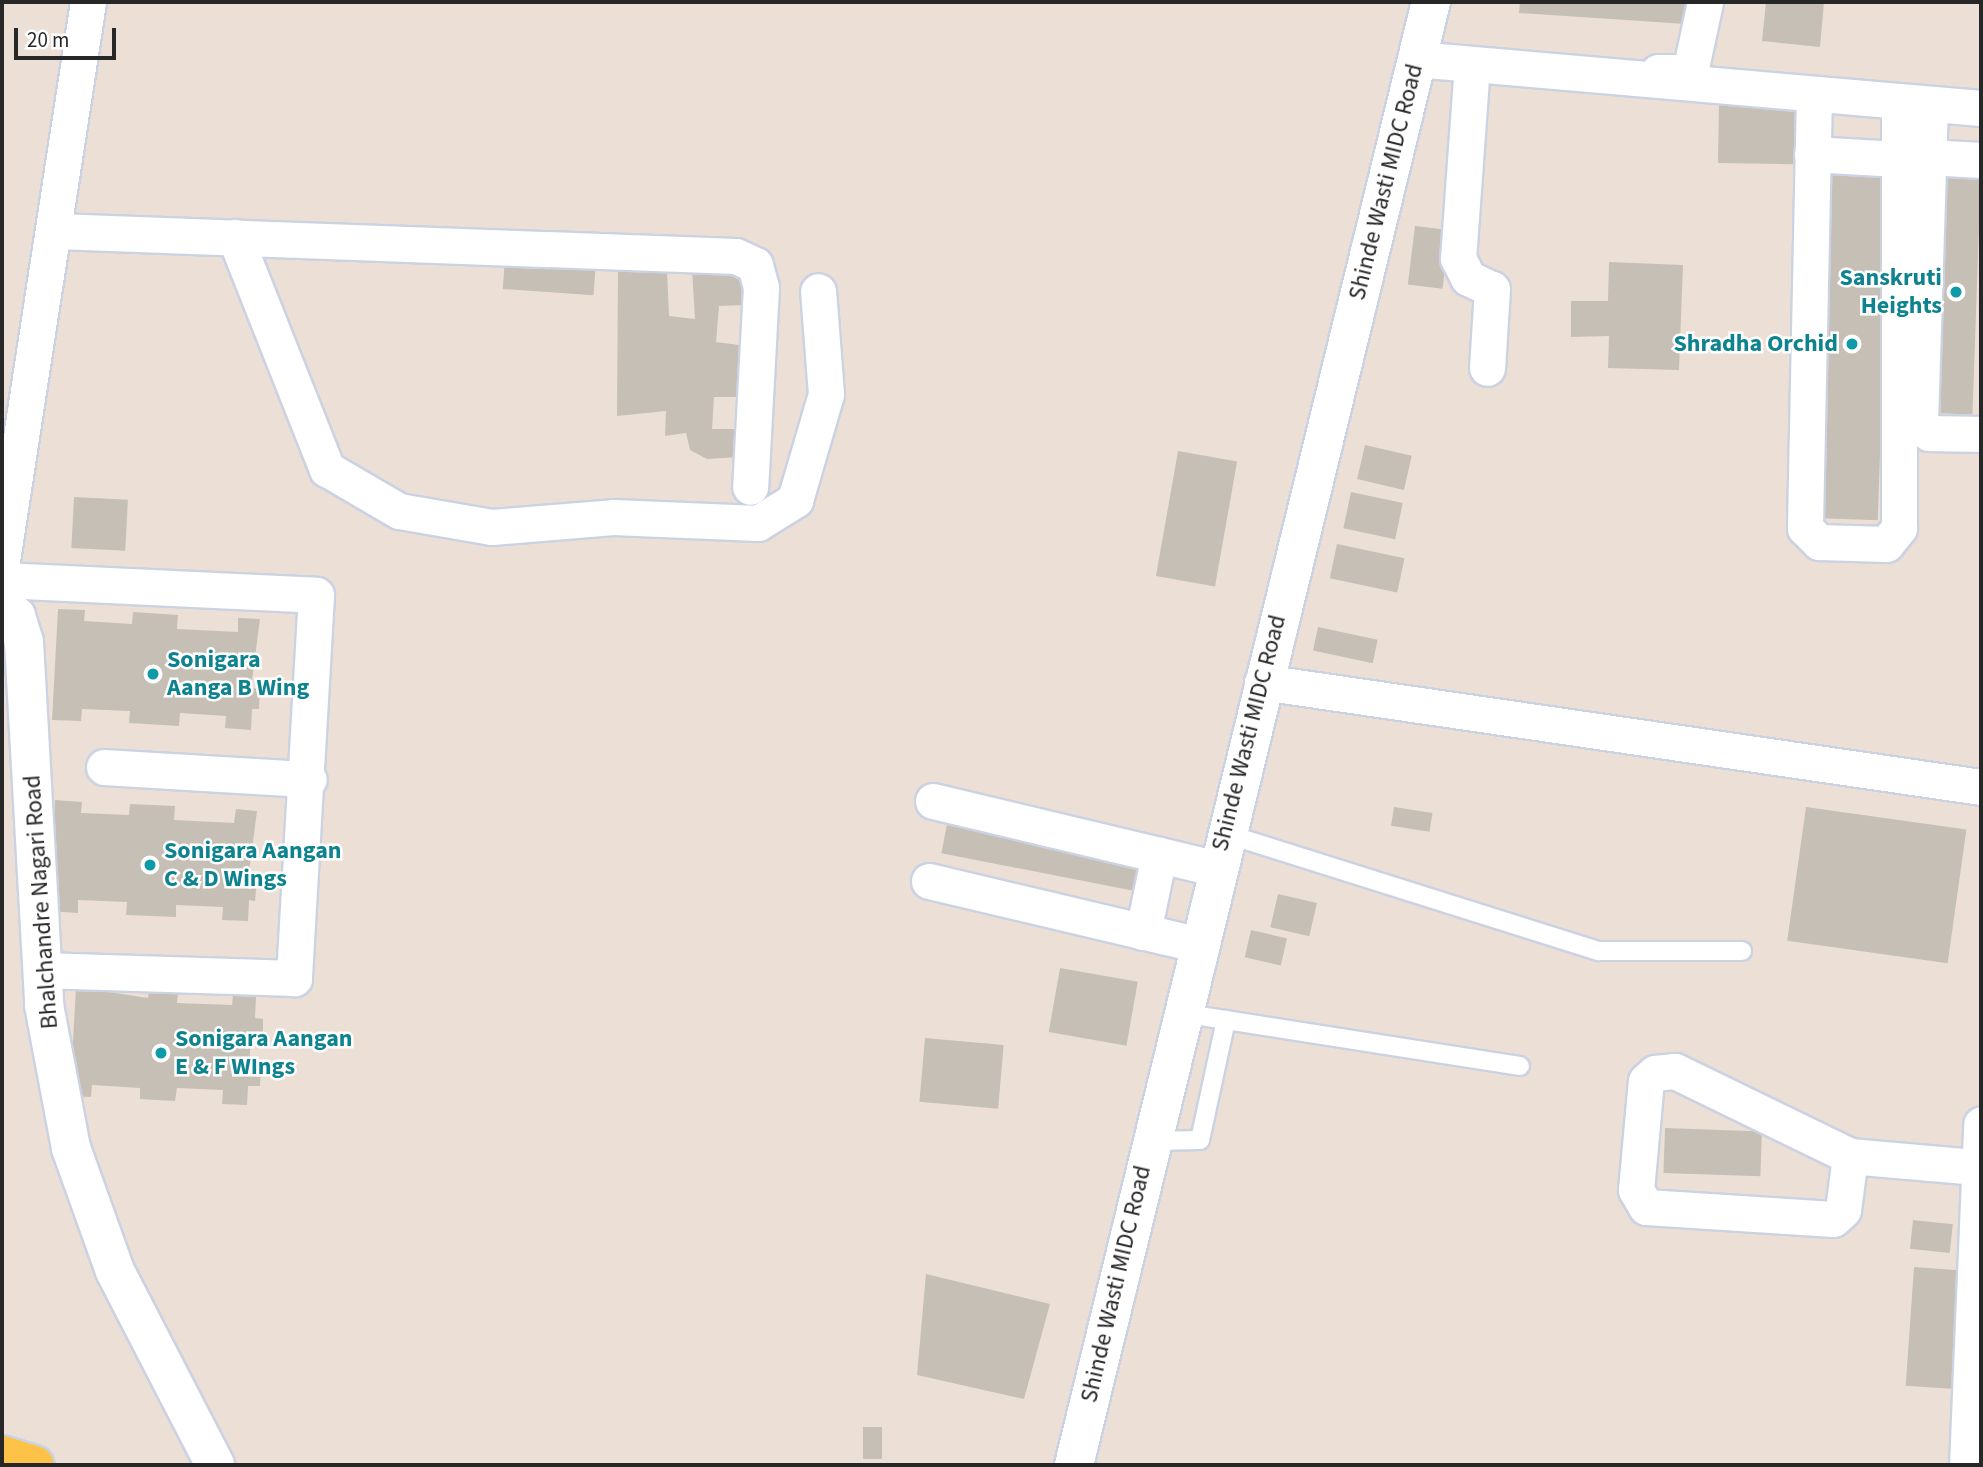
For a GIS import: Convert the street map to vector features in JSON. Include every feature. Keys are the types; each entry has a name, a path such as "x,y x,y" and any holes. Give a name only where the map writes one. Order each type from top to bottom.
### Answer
{"main road":[{"path":"2,1455 35,1465"}],"street":[{"path":"2,560 57,230 88,2"},
{"name":"Shinde Wasti MIDC Road","path":"1074,1465 1196,944 1431,2"},
{"path":"1418,52 1680,74 1696,62 1704,2"},
{"path":"1418,52 1472,64 1981,108"},
{"path":"1472,64 1458,258 1468,278 1492,289 1487,368"},
{"path":"1814,94 1805,528 1819,542 1886,544 1899,528 1914,103"},
{"path":"1812,154 1981,160"},
{"path":"1913,158 1920,421 1929,433 1981,434"},
{"path":"57,230 736,256 755,265 761,286 750,487"},
{"path":"235,237 327,469 399,511 492,527 613,517 758,523 796,500 826,394 818,291"},
{"path":"2,580 316,595 309,779 294,978 42,970"},
{"name":"Bhalchandre Nagari Road","path":"2,611 16,617 24,642 42,970 71,1148 115,1271 215,1465"},
{"path":"1262,682 1675,745 1981,787"},
{"path":"104,767 309,779"},
{"path":"933,801 1159,855 1220,851"},
{"path":"1143,932 1159,855"},
{"path":"929,881 1196,944"},
{"path":"1850,1156 1843,1210 1833,1219 1646,1207 1636,1190 1646,1081 1655,1073 1675,1070 1850,1156 1977,1167"},
{"path":"1967,1465 1977,1167 1981,1124"}],"lane":[{"path":"1220,851 1599,951 1742,951"},
{"path":"1180,1013 1520,1066"},
{"path":"1150,1141 1200,1139 1226,1020"}],"building":[{"path":"1520,2 1687,2 1686,24 1519,13"},
{"path":"1766,2 1824,2 1820,47 1762,41"},
{"path":"1719,103 1806,105 1805,165 1718,163"},
{"name":"Shradha Orchid","path":"1819,168 1890,170 1878,520 1807,518"},
{"name":"Sanskruti Heights","path":"1934,169 1981,171 1972,414 1925,413"},
{"path":"1415,226 1450,230 1443,289 1408,285"},
{"path":"505,257 596,263 594,295 503,289"},
{"path":"1609,262 1683,265 1679,370 1608,368 1609,336 1571,337 1571,301 1608,301"},
{"path":"618,265 667,271 669,316 695,319 692,270 745,277 743,305 719,306 716,342 747,346 747,397 714,397 712,429 741,429 739,457 707,459 690,450 686,433 665,436 666,411 617,416"},
{"path":"1365,445 1412,456 1404,490 1357,479"},
{"path":"1178,451 1237,461 1215,586 1156,576"},
{"path":"1351,492 1403,503 1395,539 1343,528"},
{"path":"74,497 128,500 125,551 71,548"},
{"path":"1337,544 1404,558 1397,593 1330,578"},
{"name":"Sonigara Aanga B Wing","path":"58,609 85,610 84,621 132,624 133,612 178,615 177,629 238,632 238,618 260,619 251,688 260,689 259,709 252,709 251,730 225,728 226,716 180,713 179,726 129,723 130,711 82,709 81,721 52,720"},
{"path":"1318,627 1378,640 1373,663 1313,650"},
{"name":"Sonigara Aangan C & D Wings","path":"55,800 82,802 81,813 129,815 130,804 175,806 174,820 234,823 236,809 257,811 248,880 257,880 255,901 249,900 248,921 222,920 223,907 176,905 176,917 126,915 127,902 78,900 78,913 49,911"},
{"path":"1394,807 1433,813 1430,832 1391,826"},
{"path":"1806,807 1966,830 1948,963 1787,941"},
{"path":"949,814 1150,853 1143,892 941,853"},
{"path":"1278,894 1317,903 1309,936 1270,927"},
{"path":"1251,930 1287,938 1281,966 1245,957"},
{"path":"1060,968 1138,982 1127,1046 1049,1032"},
{"name":"Sonigara Aangan E & F WIngs","path":"76,987 148,998 149,991 178,992 177,1003 232,1005 233,995 256,996 255,1018 263,1019 263,1037 251,1037 249,1068 261,1069 260,1086 248,1086 247,1105 222,1104 223,1090 177,1088 175,1101 140,1099 140,1088 92,1085 91,1097 70,1096"},
{"path":"925,1038 1004,1045 998,1109 919,1102"},
{"path":"1665,1128 1762,1131 1760,1176 1663,1173"},
{"path":"1913,1220 1953,1224 1950,1253 1910,1249"},
{"path":"1914,1267 1970,1271 1962,1390 1906,1386"},
{"path":"926,1274 1050,1304 1024,1399 917,1375"},
{"path":"863,1427 882,1427 882,1459 863,1459"}],"place":[{"name":"Sanskruti Heights","path":"1956,292"},
{"name":"Shradha Orchid","path":"1852,344"},
{"name":"Sonigara Aanga B Wing","path":"153,674"},
{"name":"Sonigara Aangan C & D Wings","path":"150,865"},
{"name":"Sonigara Aangan E & F WIngs","path":"161,1053"}]}
